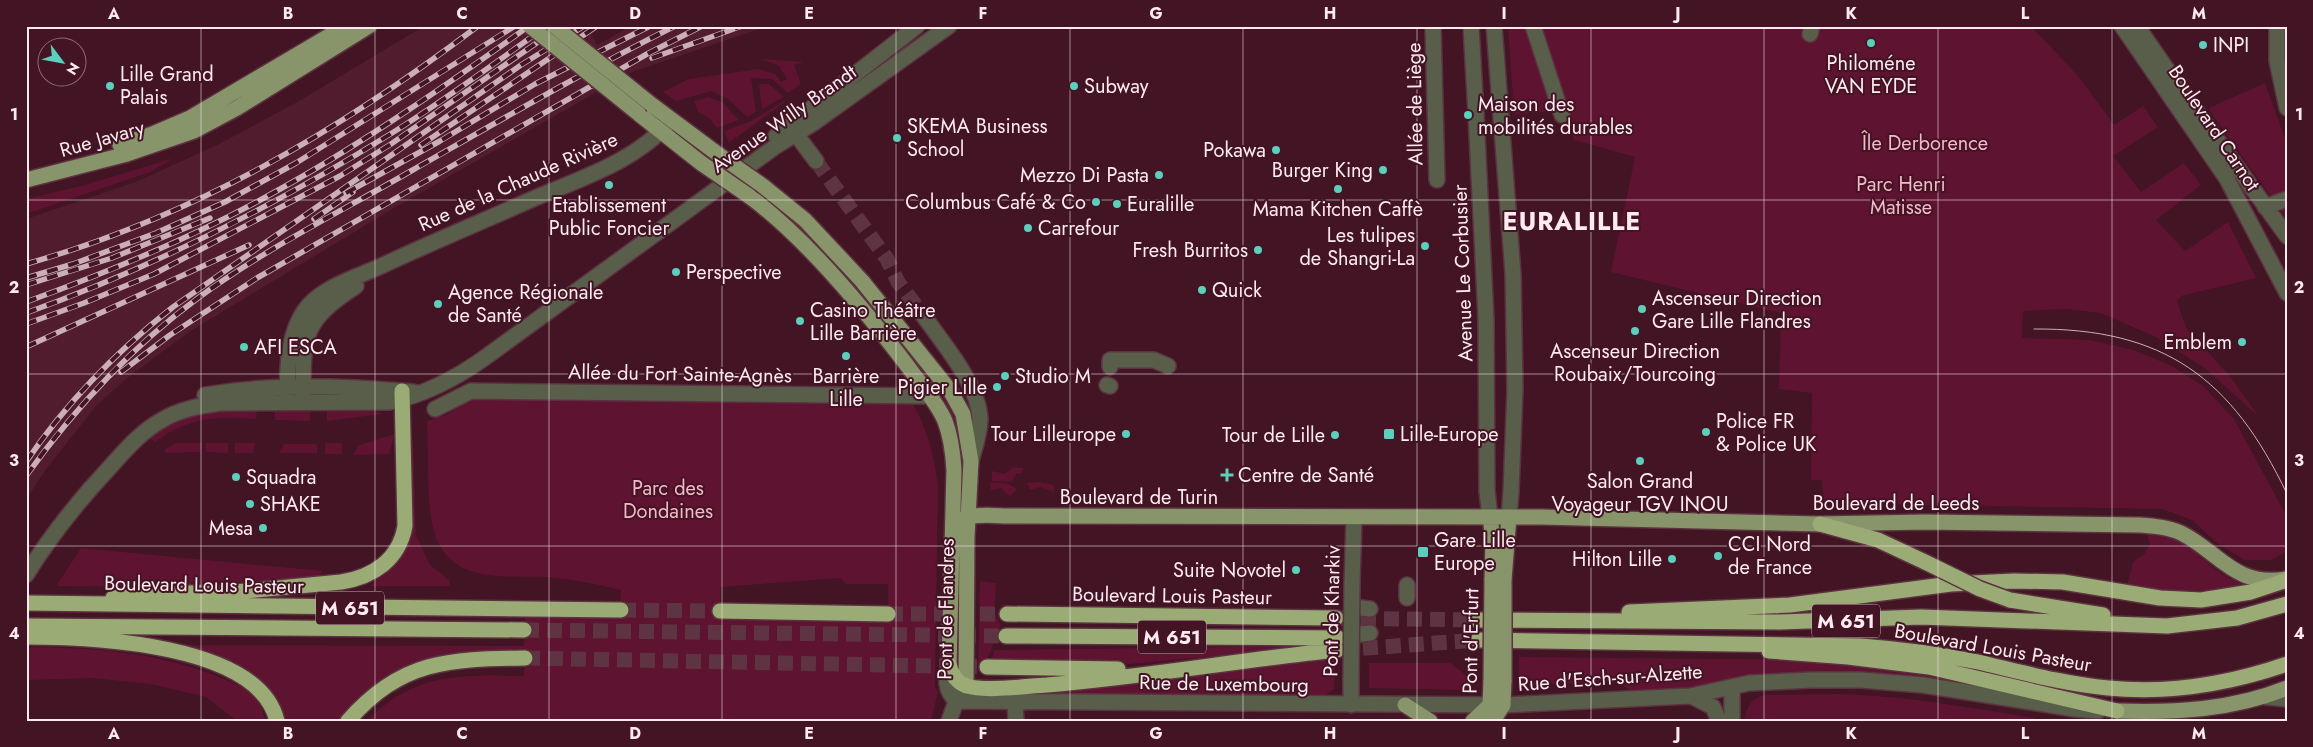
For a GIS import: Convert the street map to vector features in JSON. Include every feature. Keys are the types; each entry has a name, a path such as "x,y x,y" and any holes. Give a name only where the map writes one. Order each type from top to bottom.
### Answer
{"highway":[{"path":"80,603 140,594 235,592 341,582 354,580 376,571 394,554 400,544 405,526 407,394"},
{"path":"1820,524 1878,540 1980,589 2010,600 2112,616 2214,622"},
{"path":"1530,620 1637,611 1790,605 1951,584 2014,581 2063,582 2160,598 2201,600 2251,592 2287,579"},
{"name":"Boulevard Louis Pasteur","path":"26,603 80,603 122,606 621,610"},
{"name":"Boulevard Louis Pasteur","path":"1477,620 1780,622 1966,618 2167,626 2214,622 2270,610 2287,604"},
{"path":"720,612 888,614"},
{"name":"Boulevard Louis Pasteur","path":"1007,614 1336,618"},
{"name":"Boulevard Louis Pasteur","path":"26,626 78,632 524,630"},
{"path":"26,637 78,632 140,644 232,670 244,677 264,694 271,705 277,721"},
{"name":"Boulevard Louis Pasteur","path":"1006,636 1342,641"},
{"name":"Boulevard Louis Pasteur","path":"1478,640 1818,644 1900,649 1974,662 2076,684 2127,690 2175,689 2208,685 2244,678 2287,664"},
{"path":"949,664 953,675 966,686 977,688 1076,683 1191,667 1342,641"},
{"path":"1716,642 1780,653 1848,657 1922,666 2116,711"},
{"path":"348,721 388,683 417,669 465,659 524,658"},
{"path":"987,667 1093,670 1191,667"}],"main road":[{"name":"Rue Javary","path":"26,170 108,149 181,123 346,26"},
{"name":"Rue Javary","path":"26,180 134,151 209,124 370,26"},
{"path":"530,26 661,132"},
{"path":"554,26 671,120"},
{"name":"Pont de Flandres","path":"671,120 763,186 805,220 853,271 951,392 963,414 971,461 968,517 966,686"},
{"name":"Pont de Flandres","path":"661,132 701,163 749,196 783,225 830,274 882,334 929,396 944,421 951,444 954,470 949,664"},
{"name":"Boulevard de Turin","path":"968,517 992,513 1354,518 1490,517"},
{"name":"Pont de Flandres","path":"953,526 958,520 968,517"},
{"name":"Boulevard de Leeds","path":"1490,517 1820,524 1925,522 2159,527 2182,533 2201,545 2219,561 2238,572 2266,579 2287,579"},
{"name":"Pont d'Erfurt","path":"1490,517 1498,580 1497,705"},
{"name":"Pont d'Erfurt","path":"1498,580 1509,517"},
{"path":"2116,711 2198,710 2266,697 2287,688"},
{"path":"1405,705 1430,721"},
{"path":"1473,721 1497,705 1500,713 1492,721"}],"street":[{"name":"Avenue Willy Brandt","path":"303,402 378,403 439,385 468,369 641,242 668,226 792,130 917,26"},
{"name":"Avenue Willy Brandt","path":"792,130 949,26"},
{"name":"Allée de Liège","path":"1433,26 1437,180"},
{"name":"Avenue Le Corbusier","path":"1471,26 1486,319 1487,491 1490,517"},
{"path":"1494,26 1516,327 1509,517"},
{"path":"1533,26 1562,115"},
{"name":"Boulevard Carnot","path":"2122,26 2227,179 2287,293"},
{"name":"Boulevard Carnot","path":"2137,26 2287,236"},
{"path":"2277,26 2277,61 2287,108"},
{"name":"Rue de la Chaude Rivière","path":"287,403 288,370 294,337 308,306 337,286 401,256 613,164 661,132 671,120"},
{"path":"792,130 816,161"},
{"path":"2269,212 2287,199"},
{"name":"Rue de la Chaude Rivière","path":"303,402 307,335 318,314 334,300 401,256"},
{"name":"Boulevard Carnot","path":"2269,256 2287,280"},
{"path":"923,315 976,397 979,428 971,461"},
{"path":"1110,367 1110,360 1154,360 1168,366"},
{"name":"Avenue Willy Brandt","path":"303,386 379,388 407,394"},
{"path":"26,558 76,490 127,435 152,415 168,406 198,396 303,386"},
{"name":"Allée du Fort Sainte-Agnès","path":"435,409 471,390 929,396"},
{"path":"26,575 55,532 82,497 135,440 154,424 195,406 220,403 303,402"},
{"name":"Pont de Kharkiv","path":"1351,705 1351,678 1342,641 1352,607 1354,518"},
{"path":"1352,607 1370,609"},
{"path":"1342,641 1370,633"},
{"name":"Pont de Flandres","path":"949,664 947,689 957,701 966,686"},
{"path":"1732,721 1732,687 1784,680 1883,681 1961,690 2075,709 2116,711"},
{"name":"Rue d'Esch-sur-Alzette","path":"1497,705 1690,696 1732,687"},
{"path":"1690,696 1700,699 1713,707 1718,721"},
{"path":"2266,697 2287,699"},
{"path":"949,721 957,701"},
{"name":"Rue de Luxembourg","path":"957,701 1497,705"},
{"path":"1015,702 1016,721"}],"shaded area":[{"path":"424,26 603,26 591,34 597,45 631,26 768,26 632,72 394,208 189,332 126,379 96,406 44,472 26,500 26,219 138,181 219,144 301,100"}],"green space":[{"name":"Parc Henri Matisse","path":"1508,26 2031,26 2080,78 2114,125 2143,106 2158,127 2113,156 2141,192 2184,163 2201,185 2156,220 2185,251 2228,222 2256,278 2181,296 2177,301 2186,328 2229,375 2259,417 2206,369 2156,337 2101,313 2066,309 2023,311 2022,338 2090,340 2134,350 2172,366 2203,386 2234,419 2287,517 2287,551 2271,560 2244,560 2217,543 2192,520 2162,509 1824,503 1822,480 1811,480 1812,393 1779,389 1781,313 1611,272 1635,157 1574,140 1564,111 1514,114"},
{"path":"761,59 805,62 794,65 801,84 788,93 772,79 751,78 756,112 747,117 728,99 711,91 676,101 663,92 689,79 758,69 775,74 781,82 787,79 779,66"},
{"path":"2265,83 2287,144 2287,219 2209,110 2211,107"},
{"path":"759,84 769,84 784,97 762,109"},
{"path":"709,97 723,103 739,120 717,128 709,118 698,112 694,101"},
{"path":"784,101 729,143 724,131 751,121"},
{"path":"174,158 150,172 26,214 26,199 85,185"},
{"path":"759,191 788,213 845,271 840,275 756,194"},
{"path":"853,280 948,399 957,422 962,446 964,495 960,495 959,451 848,284"},
{"name":"Parc des Dondaines","path":"477,394 911,400 922,421 929,441 938,485 935,687 938,692 931,721 367,721 385,705 403,693 421,685 459,677 524,676 525,658 468,655 432,660 397,672 370,690 342,721 285,721 280,704 270,689 256,678 240,668 222,661 169,645 524,646 525,617 621,618 621,590 556,578 484,574 456,564 445,553 436,538 430,512 427,421 448,414","holes":["840,578 846,584 888,584 888,621 720,619 720,587"]},
{"path":"275,410 310,411 310,421 275,420"},
{"path":"224,411 257,411 256,419 215,418 203,420 180,427 155,442 149,437 185,418"},
{"path":"327,411 373,411 383,414 327,421"},
{"path":"395,434 389,454 353,455 359,445"},
{"path":"413,439 416,535 430,565 449,580 450,586 371,586 402,554 409,536 409,440"},
{"path":"176,443 203,443 200,452 165,453 165,449"},
{"path":"206,443 228,443 228,453 206,452"},
{"path":"235,443 255,443 253,453 235,453"},
{"path":"325,443 342,443 342,454 325,454"},
{"path":"284,444 317,444 317,453 279,453"},
{"path":"1013,467 1024,468 1021,474 1017,473 1011,482 992,481 992,471 1005,474"},
{"path":"1039,482 1054,485 1054,492 1040,487 1030,490 1027,483"},
{"path":"990,483 1006,483 1017,489 1010,497 1001,488 991,490"},
{"path":"2146,533 2178,540 2221,574 2246,585 2186,591 2127,586 2133,562 2145,553 2150,544"},
{"path":"81,548 323,571 318,577 154,587 56,586"},
{"path":"980,581 996,583 994,612 1001,626 982,672 978,671"},
{"path":"1323,646 1119,665 991,661 995,650"},
{"path":"26,647 75,648 121,652 191,667 232,682 248,691 261,707 266,721 237,721 206,697 151,684 92,678 26,680"},
{"path":"1336,656 1334,689 1325,695 1305,699 981,696"},
{"path":"1519,657 1833,660 1873,664 1976,682 1975,687 1853,674 1775,674 1683,689 1633,694 1621,683 1518,684"},
{"path":"1369,663 1451,663 1471,680 1472,685 1468,690 1369,688"},
{"path":"1838,694 1918,700 2050,721 1745,721 1750,704 1765,695"}],"tunnel":[{"path":"816,161 887,259 898,282 923,315"},
{"path":"621,610 720,611"},
{"path":"888,614 1007,614"},
{"path":"1338,618 1477,620"},
{"path":"524,630 1006,636"},
{"path":"1340,650 1478,640"},
{"path":"525,658 987,667"}],"tram line":[{"path":"2034,329 2080,331 2121,338 2157,350 2189,368 2217,391 2243,419 2266,454 2287,494"}],"railway":[{"path":"26,264 88,244 148,221 207,195 263,166 318,135 372,101 478,26"},
{"path":"26,278 73,264 156,233 225,202 296,163 515,26"},
{"path":"26,302 92,277 189,236 282,188 377,131 529,26"},
{"path":"26,313 121,276 167,255 214,233 304,185 412,120 547,26"},
{"path":"26,324 84,303 154,274 340,176 391,144 561,26"},
{"path":"26,462 75,399 132,341 173,307 521,65 584,26"},
{"path":"421,145 597,26"},
{"path":"346,193 440,141 535,84 650,26"},
{"path":"26,476 84,403 127,358 173,317 223,280 303,231 509,115 675,26"},
{"path":"121,372 170,335 257,278 647,54 702,26"},
{"path":"652,58 742,26"},
{"path":"314,219 353,192"},
{"path":"26,285 112,258 210,218"},
{"path":"26,347 249,245"}],"place":[{"name":"Philoméne VAN EYDE","path":"1871,43"},
{"name":"INPI","path":"2203,45"},
{"name":"Lille Grand Palais","path":"110,86"},
{"name":"Subway","path":"1074,86"},
{"name":"Maison des mobilités durables","path":"1468,115"},
{"name":"SKEMA Business School","path":"897,138"},
{"name":"Pokawa","path":"1276,150"},
{"name":"Burger King","path":"1383,170"},
{"name":"Mezzo Di Pasta","path":"1159,175"},
{"name":"Etablissement Public Foncier","path":"609,185"},
{"name":"Mama Kitchen Caffè","path":"1338,189"},
{"name":"Columbus Café & Co","path":"1096,202"},
{"name":"Euralille","path":"1117,204"},
{"name":"Carrefour","path":"1028,228"},
{"name":"Les tulipes de Shangri-La","path":"1425,246"},
{"name":"Fresh Burritos","path":"1258,250"},
{"name":"Perspective","path":"676,272"},
{"name":"Quick","path":"1202,290"},
{"name":"Agence Régionale de Santé","path":"438,304"},
{"name":"Ascenseur Direction Gare Lille Flandres","path":"1642,309"},
{"name":"Casino Théâtre Lille Barrière","path":"800,321"},
{"name":"Ascenseur Direction Roubaix/Tourcoing","path":"1635,331"},
{"name":"Emblem","path":"2242,342"},
{"name":"AFI ESCA","path":"244,347"},
{"name":"Barrière Lille","path":"846,356"},
{"name":"Studio M","path":"1005,376"},
{"name":"Pigier Lille","path":"997,387"},
{"name":"Police FR & Police UK","path":"1706,432"},
{"name":"Tour Lilleurope","path":"1126,434"},
{"name":"Lille-Europe","path":"1389,434"},
{"name":"Tour de Lille","path":"1335,435"},
{"name":"Salon Grand Voyageur TGV INOU","path":"1640,461"},
{"name":"Centre de Santé","path":"1227,475"},
{"name":"Squadra","path":"236,477"},
{"name":"SHAKE","path":"250,504"},
{"name":"Mesa","path":"263,528"},
{"name":"Gare Lille Europe","path":"1423,552"},
{"name":"CCI Nord de France","path":"1718,556"},
{"name":"Hilton Lille","path":"1672,559"},
{"name":"Suite Novotel","path":"1296,570"}],"district":[{"name":"EURALILLE","path":"1572,221"}],"park label":[{"name":"Île Derborence","path":"1925,143"}]}
